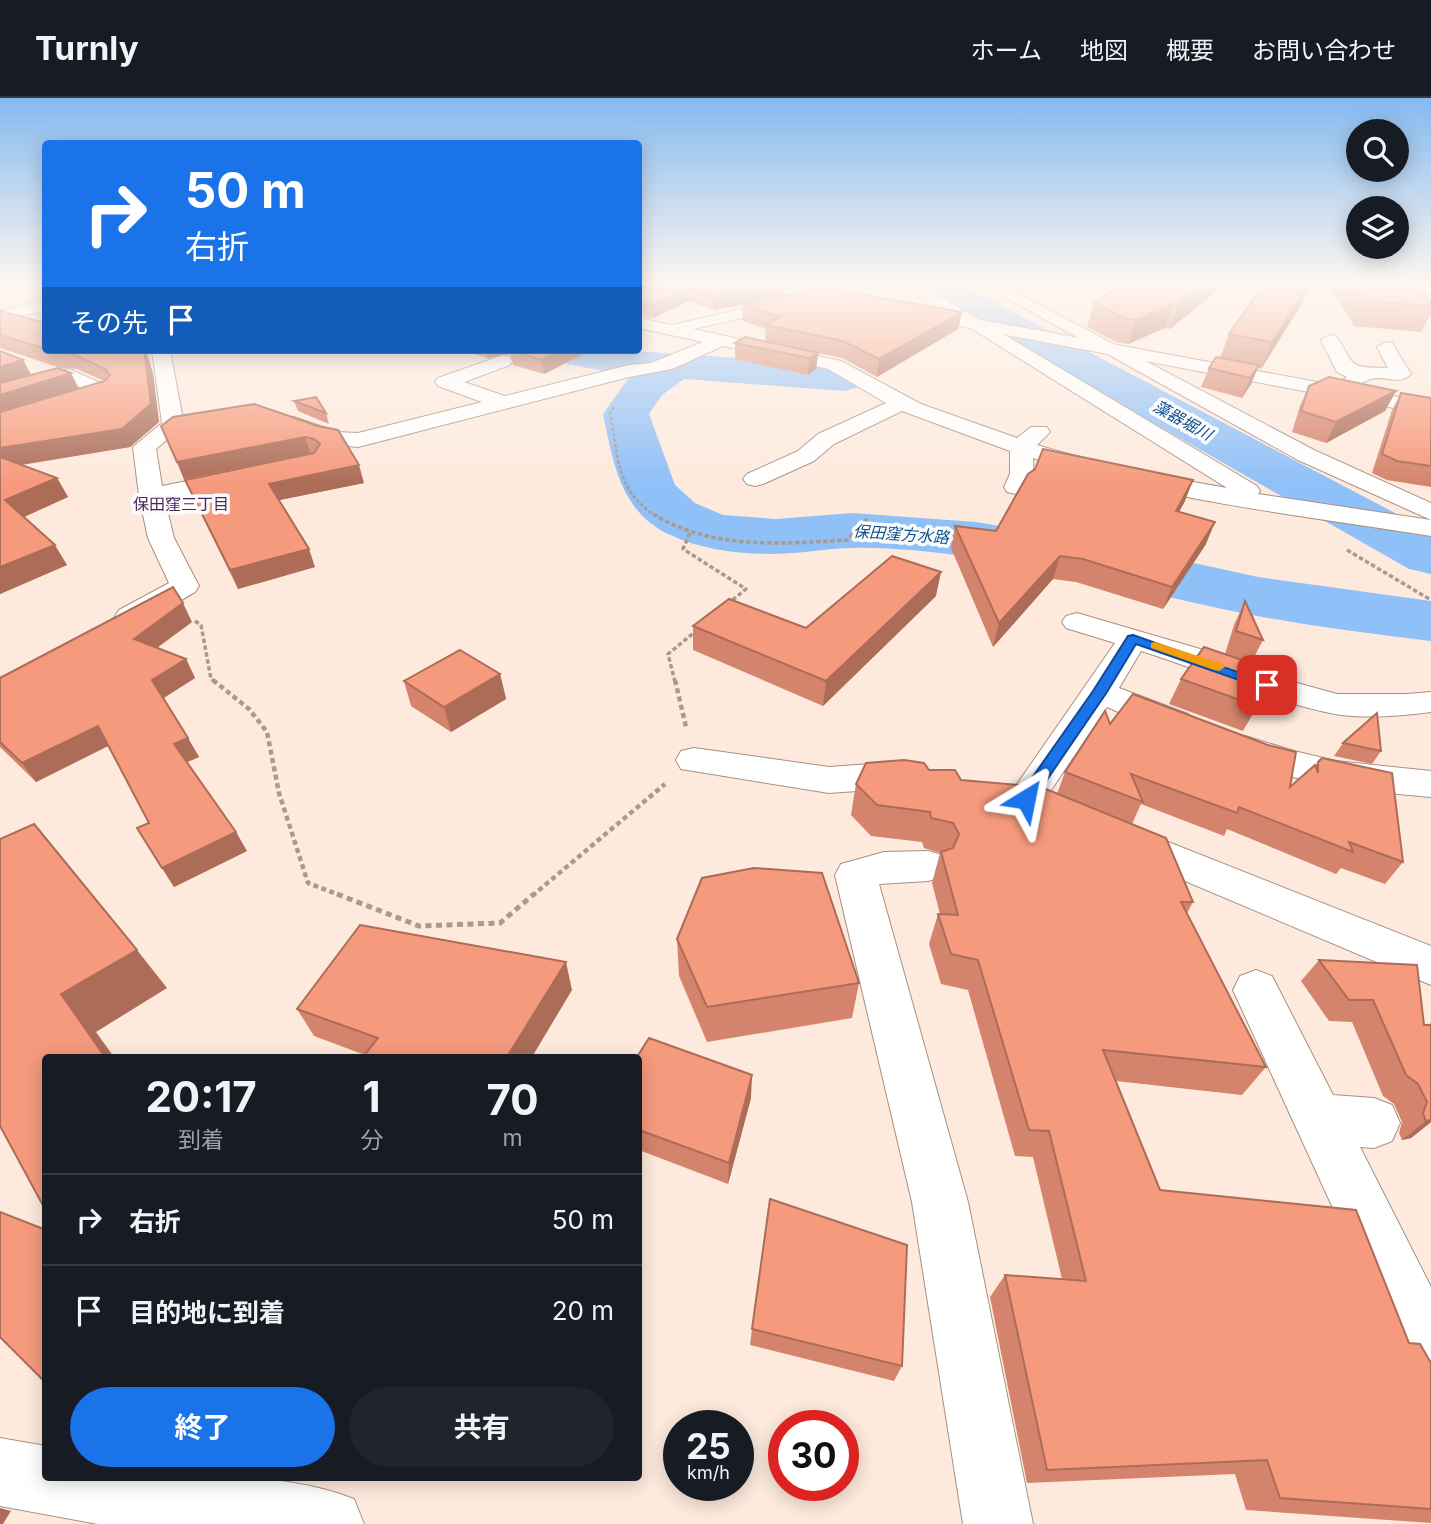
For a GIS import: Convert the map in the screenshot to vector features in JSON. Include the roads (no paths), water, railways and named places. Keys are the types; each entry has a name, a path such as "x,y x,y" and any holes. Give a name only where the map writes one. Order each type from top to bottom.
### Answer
{"main road":[{"path":"274,414 334,439 358,439 629,371 643,371 696,352"},
{"path":"774,352 834,365 856,373 902,403 1021,446 1119,475 1268,503 1431,528"},
{"path":"1022,352 1268,503"},
{"path":"1107,352 1306,455 1431,512"},
{"path":"1119,352 1431,409"},
{"path":"1335,352 1344,368 1362,377 1336,391"},
{"path":"1354,373 1401,374 1388,352"},
{"path":"161,354 173,425"},
{"path":"503,361 445,382 504,402"},
{"path":"35,369 58,377"},
{"path":"0,395 69,375 105,392 0,426"},
{"path":"755,479 806,457 826,439 902,403"},
{"path":"104,631 185,586 161,538 151,496 144,447 173,425 199,422"},
{"path":"1021,446 1046,426"},
{"path":"1016,487 1022,474 1021,446"},
{"path":"151,496 261,473"},
{"path":"1077,622 1267,685 1336,704 1407,705 1431,702"},
{"path":"1133,639 1100,692 1008,795 1076,820 1431,966"},
{"path":"1100,692 1269,757 1380,781 1431,784"},
{"path":"694,760 829,780 898,775 942,781"},
{"path":"928,866 884,867 856,875 940,1202 998,1524"},
{"path":"1256,990 1431,1352"},
{"path":"1318,1119 1374,1123"},
{"path":"0,1472 42,1480"},
{"path":"50,1481 165,1502 328,1524"}],"waterway":[{"name":"藻器堀川","path":"1058,352 1431,556"},
{"name":"保田窪方水路","path":"575,354 620,363 675,366"},
{"path":"675,366 844,378"},
{"name":"保田窪方水路","path":"675,366 645,386 626,414 641,470 654,495 663,506 690,523 723,532 758,536 793,536 852,530 976,539 1098,560 1258,597 1431,621"}],"district":[{"name":"保田窪三丁目","path":"181,504"}]}
